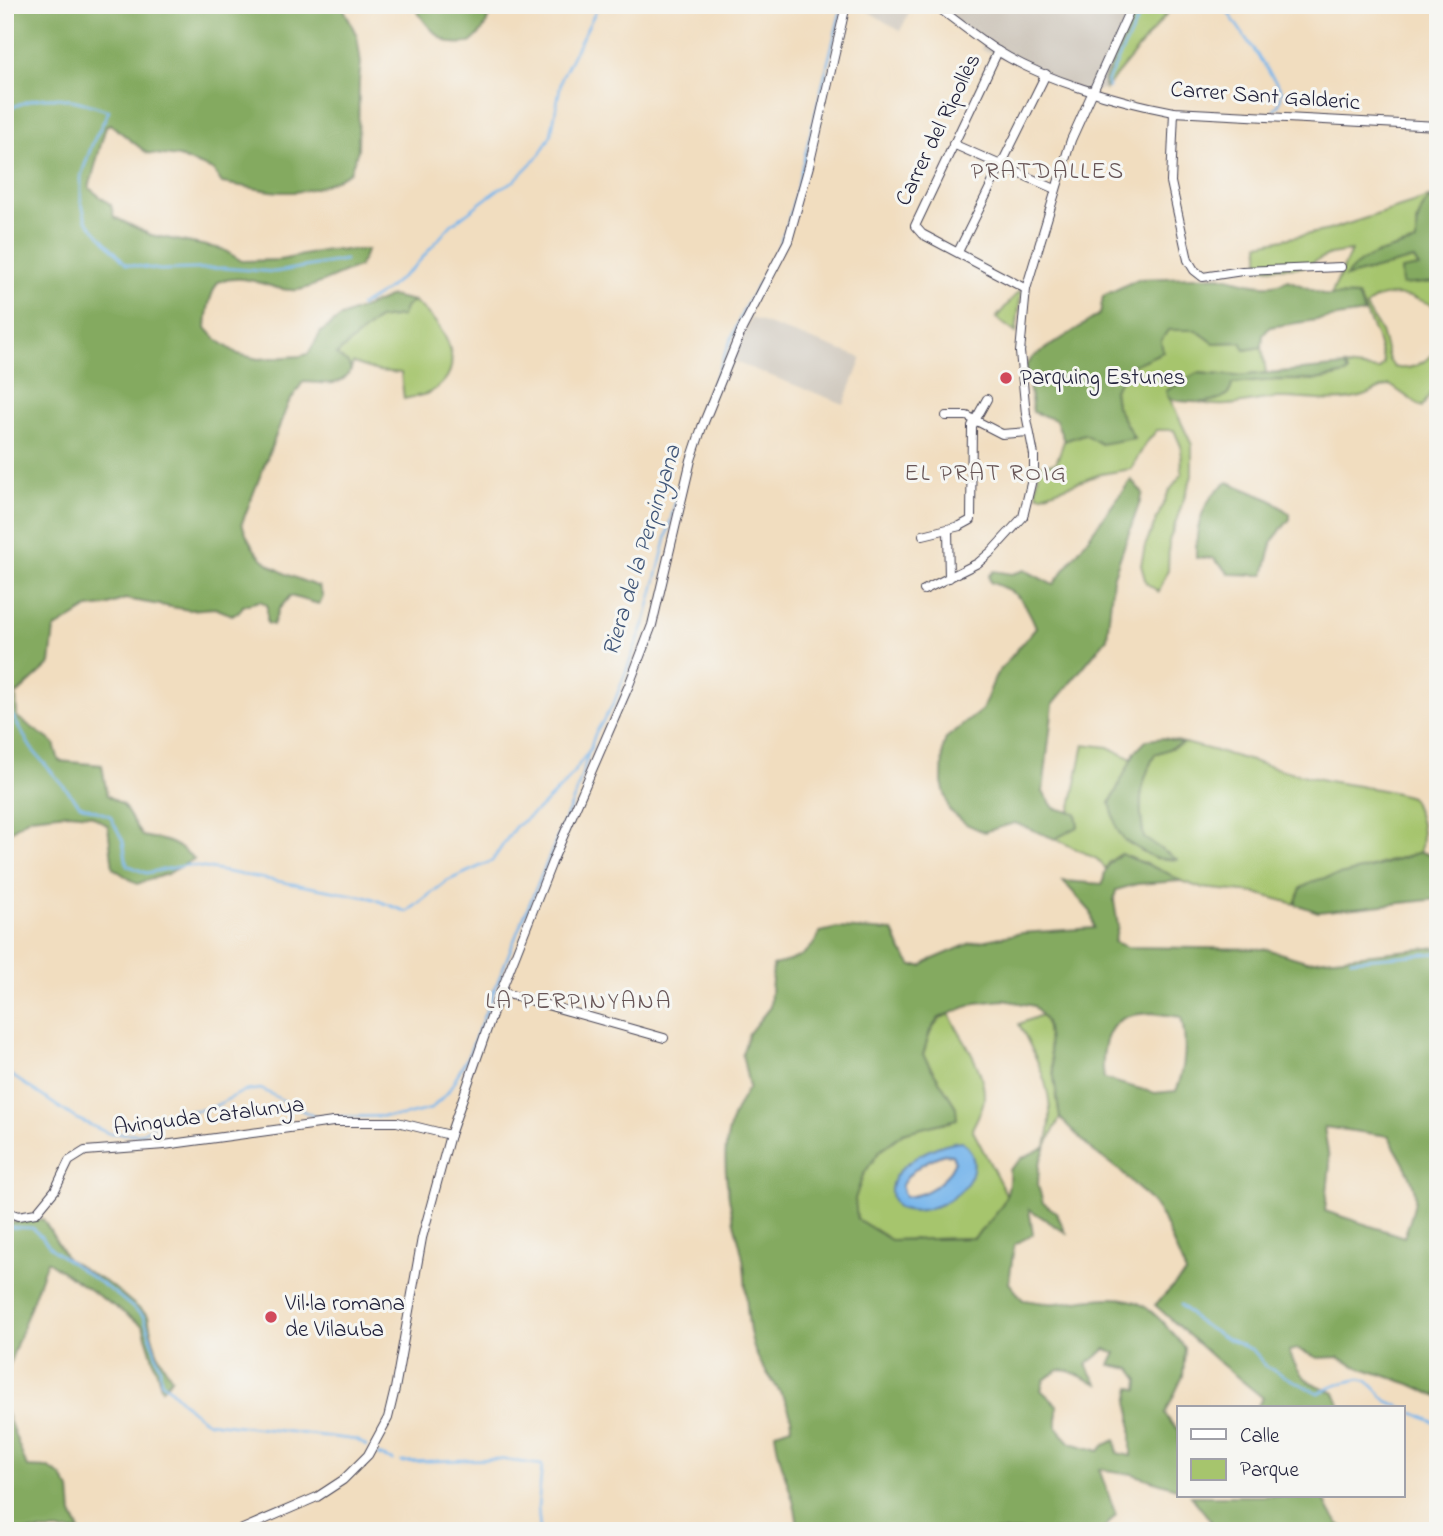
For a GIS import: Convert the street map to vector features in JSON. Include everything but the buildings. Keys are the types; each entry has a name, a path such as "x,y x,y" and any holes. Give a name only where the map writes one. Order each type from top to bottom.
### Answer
{"street":[{"path":"238,1531 331,1489 355,1470 379,1438 388,1418 422,1238 450,1135 501,992 563,835 624,697 652,625 691,460 702,427 741,329 788,241 809,166 846,5"},
{"name":"Carrer Sant Galderic","path":"935,5 998,51 1046,74 1093,92 1174,112 1438,126"},
{"path":"924,590 987,556 1023,517 1034,471 1020,352 1026,289 1071,139 1132,5"},
{"name":"Carrer del Ripollès","path":"958,252 922,234 915,226 998,51"},
{"path":"1026,289 958,252 1046,74"},
{"path":"1174,112 1171,182 1188,260 1194,270 1203,277 1242,271 1341,267"},
{"path":"953,144 1055,189"},
{"path":"923,535 948,530 971,520 972,426 987,398"},
{"path":"946,416 967,416 1002,434 1029,432"},
{"path":"948,530 948,578"},
{"path":"501,992 664,1038"},
{"name":"Avinguda Catalunya","path":"5,1211 18,1216 36,1213 55,1190 69,1161 85,1151 164,1145 333,1122 397,1122 450,1135"}],"shaded area":[{"path":"858,5 913,5 900,31"},
{"path":"930,5 1140,5 1104,81 1105,89 1087,93 981,49 983,45"},
{"path":"751,318 862,358 844,404 732,361"}],"green space":[{"path":"5,5 342,5 357,36 361,63 358,150 350,172 332,182 301,191 273,191 222,183 213,170 179,157 147,153 110,124 106,126 89,188 111,205 114,217 151,235 222,249 242,261 280,260 327,250 367,250 359,267 304,289 287,290 242,279 218,282 209,304 206,328 217,340 238,354 258,359 308,354 321,332 341,317 391,296 414,301 406,306 402,316 378,319 336,355 348,363 351,369 342,380 331,383 303,382 288,404 242,523 254,549 271,566 319,587 323,597 319,604 290,596 279,609 273,625 267,623 267,605 260,601 244,605 238,613 232,615 215,608 189,610 125,599 106,606 88,608 54,629 50,664 16,695 17,717 54,743 59,761 102,765 107,795 123,805 142,836 170,843 194,859 167,874 137,884 113,868 108,826 91,815 68,813 30,817 5,835"},
{"path":"413,5 491,5 487,22 479,35 470,43 452,43 435,32"},
{"path":"1140,5 1174,5 1105,89 1104,81"},
{"path":"1438,195 1438,282 1402,285 1401,270 1419,267 1414,259 1345,277 1368,258 1416,242 1418,221 1423,208"},
{"path":"1431,197 1416,222 1416,242 1378,253 1393,263 1414,259 1419,268 1402,284 1438,282 1438,309 1411,298 1391,295 1381,297 1366,307 1381,332 1389,360 1394,367 1418,365 1438,349 1438,382 1422,407 1390,385 1363,396 1340,400 1278,398 1230,405 1202,403 1228,395 1232,384 1325,379 1346,374 1348,372 1345,366 1379,370 1384,363 1376,335 1358,296 1331,295 1351,251 1330,254 1303,267 1259,268 1259,244 1329,230"},
{"path":"1219,276 1263,285 1288,280 1325,295 1358,296 1364,313 1270,327 1263,335 1262,347 1245,350 1241,342 1214,343 1196,330 1168,330 1161,341 1163,352 1133,365 1114,389 1116,406 1134,438 1101,444 1084,434 1064,441 1056,420 1033,412 1026,365 1033,357 1100,314 1103,296 1138,279"},
{"path":"1019,291 1021,292 1016,333 996,318"},
{"path":"414,301 443,333 449,345 450,370 443,382 431,392 404,399 401,373 378,371 353,363 351,369 348,363 336,355 378,319 401,316 406,306"},
{"path":"1168,330 1196,330 1214,343 1242,342 1245,350 1262,347 1266,373 1236,376 1197,373 1166,391 1192,445 1192,476 1169,541 1168,570 1159,592 1146,583 1141,565 1145,546 1168,493 1182,474 1181,446 1174,430 1157,430 1131,469 1101,474 1043,495 1038,495 1036,489 1040,465 1056,463 1064,441 1084,434 1117,441 1134,438 1116,406 1114,389 1133,365 1163,352 1160,341"},
{"path":"1345,366 1348,372 1346,374 1315,380 1232,384 1224,397 1206,402 1175,400 1168,398 1166,391 1197,373 1236,376"},
{"path":"1131,480 1143,493 1113,578 1107,638 1053,704 1043,792 1054,808 1076,813 1078,827 1055,839 1015,823 984,832 966,824 949,810 942,782 946,738 982,710 996,675 1036,627 1019,598 990,582 989,576 994,571 1012,574 1025,570 1053,585"},
{"path":"1228,482 1271,500 1290,514 1290,519 1273,540 1264,575 1230,574 1213,558 1196,558 1199,525 1206,505 1219,488"},
{"path":"1164,738 1184,743 1155,754 1143,786 1142,826 1144,838 1178,860 1154,858 1124,840 1117,829 1110,803 1135,752 1147,740"},
{"path":"1184,743 1315,778 1411,797 1421,824 1420,852 1301,888 1295,904 1255,893 1201,888 1121,854 1109,862 1106,869 1097,859 1055,839 1078,826 1076,813 1070,812 1084,744 1108,747 1132,759 1110,803 1144,838 1141,795 1150,765 1155,754"},
{"path":"1420,852 1438,856 1438,899 1318,912 1295,904 1301,888 1317,880 1378,866"},
{"path":"1121,854 1181,881 1137,884 1116,890 1114,901 1118,926 1114,942 1127,947 1266,949 1306,961 1438,947 1438,1246 1432,1265 1438,1285 1438,1397 1338,1357 1318,1358 1297,1349 1289,1351 1301,1374 1318,1386 1335,1393 1340,1406 1257,1406 1263,1398 1155,1305 1186,1273 1162,1217 1151,1201 1119,1170 1093,1151 1060,1118 1046,1022 1034,1006 1004,1000 976,1003 939,1018 930,1031 923,1055 956,1107 957,1119 903,1133 880,1151 863,1175 855,1199 857,1219 891,1240 974,1238 1005,1200 1009,1170 1022,1158 1046,1146 1039,1165 1038,1185 1043,1203 1056,1212 1066,1233 1029,1209 1033,1234 1014,1245 1009,1283 1023,1300 1052,1303 1111,1298 1133,1301 1154,1314 1185,1348 1183,1376 1165,1414 1177,1428 1177,1488 1132,1474 1099,1469 1116,1515 1102,1531 798,1531 775,1432 792,1427 791,1415 759,1361 752,1341 743,1260 732,1214 725,1163 728,1133 749,1087 742,1054 749,1033 770,1007 773,965 802,955 812,946 820,932 837,928 893,931 912,966 922,966 971,943 1021,933 1094,928 1091,912 1063,881 1103,884 1104,874 1110,863","holes":["1152,1013 1181,1017 1184,1054 1176,1091 1155,1093 1104,1079 1105,1045 1117,1022 1134,1015","1324,1127 1389,1136 1409,1174 1414,1191 1413,1209 1404,1237 1325,1211 1330,1165","1106,1349 1116,1353 1110,1365 1131,1369 1139,1380 1138,1390 1131,1387 1128,1403 1131,1414 1131,1456 1117,1453 1116,1440 1104,1445 1099,1451 1071,1443 1057,1428 1057,1405 1041,1390 1044,1380 1059,1370 1069,1371 1098,1384 1086,1365"]},
{"path":"949,1014 981,1077 984,1099 972,1129 1007,1196 998,1214 974,1238 891,1240 857,1219 855,1197 862,1178 887,1143 914,1128 951,1122 956,1107 923,1055 931,1030","holes":["944,1154 952,1155 955,1161 941,1182 921,1194 905,1197 901,1186 914,1170"]},
{"path":"1041,1015 1046,1022 1060,1118 1046,1146 1050,1122 1048,1095 1036,1058 1019,1024"},
{"path":"43,1219 67,1259 113,1287 148,1316 156,1348 172,1378 162,1389 143,1326 47,1261 5,1376 5,1223"},
{"path":"5,1409 27,1467 49,1468 61,1476 70,1489 72,1514 80,1531 5,1531"},
{"path":"1193,1498 1325,1498 1333,1517 1350,1531 1199,1531 1211,1521"}],"water":[{"path":"962,1141 972,1155 973,1169 968,1182 957,1194 927,1209 911,1211 897,1207 891,1194 892,1182 899,1171 923,1153","holes":["944,1154 952,1155 955,1161 941,1182 921,1194 905,1197 901,1186 914,1170"]}],"waterway":[{"path":"360,306 385,291 416,265 451,225 500,188 514,181 540,154 551,135 562,77 599,5"},
{"path":"1108,88 1107,82 1145,5"},
{"path":"1223,5 1282,91 1279,104 1274,110"},
{"name":"Riera de la Perpinyana","path":"5,694 11,713 31,748 80,805 110,816 123,841 127,865 146,873 188,865 371,898 407,912 447,881 492,861 515,827 566,783 590,749 595,734 614,703 646,619 690,443 703,406 744,309 776,253 788,224 840,14"},
{"path":"5,112 31,100 44,98 82,102 109,111 93,142 81,176 81,200 86,220 126,264 160,270 223,268 275,272 345,260"},
{"path":"5,1071 75,1118 108,1133 139,1134 180,1112 209,1109 244,1091 261,1089 315,1117 402,1116 431,1109 448,1092 468,1056 577,791 589,751"},
{"path":"1351,960 1438,953"},
{"path":"5,1227 33,1228 54,1251 144,1317 160,1368 161,1381 201,1418 208,1422 357,1440 366,1446"},
{"path":"1181,1305 1197,1321 1221,1336 1253,1350 1265,1366 1318,1393 1360,1379 1368,1381 1387,1401 1398,1406"},
{"path":"1404,1408 1438,1424"},
{"path":"378,1455 393,1460"},
{"path":"401,1462 498,1459 542,1465 538,1507 540,1531"}],"place":[{"name":"Parquing Estunes","path":"1006,378"},
{"name":"Vil·la romana de Vilauba","path":"271,1317"}],"district":[{"name":"PRATDALLES","path":"1048,172"},
{"name":"EL PRAT ROIG","path":"986,474"},
{"name":"LA PERPINYANA","path":"579,1002"}]}
